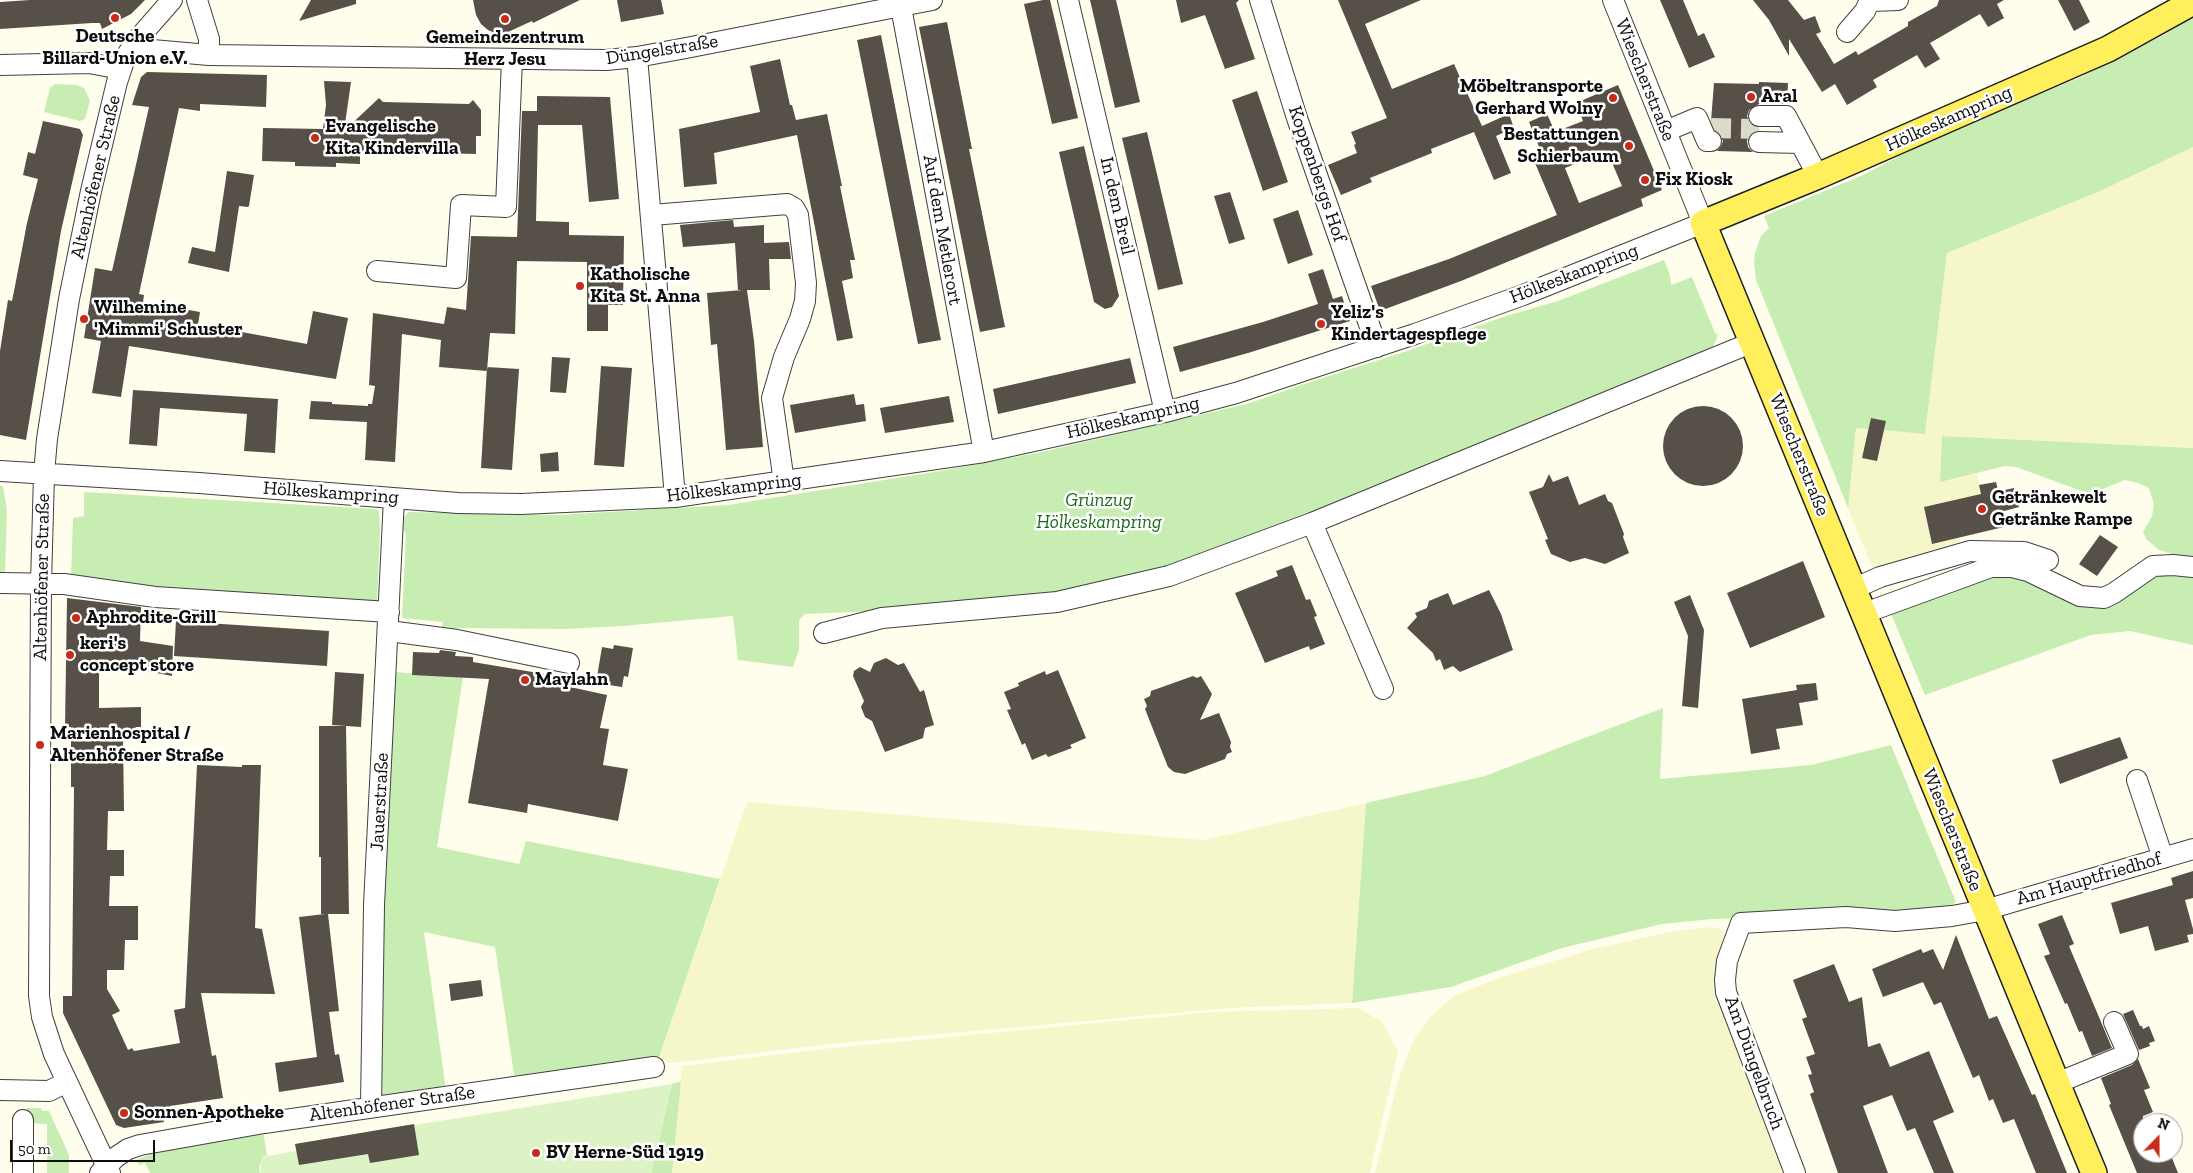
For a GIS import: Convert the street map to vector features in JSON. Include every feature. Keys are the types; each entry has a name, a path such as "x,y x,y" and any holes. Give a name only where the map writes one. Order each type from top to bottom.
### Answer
{"main road":[{"name":"Hölkeskampring","path":"1703,223 1818,176 2108,49 2193,2"},
{"name":"Wiescherstraße","path":"1703,223 1862,614 2094,1173"}],"street":[{"name":"Altenhöfener Straße","path":"172,0 136,41 121,69 90,191 72,283 47,439 44,474 41,584 39,996 42,1017 54,1054 106,1171 128,1149 140,1145 371,1106 654,1067"},
{"path":"197,0 209,39 209,55"},
{"name":"Düngelstraße","path":"136,41 152,50 209,55 606,60 637,57 932,0"},
{"name":"In dem Breil","path":"1068,0 1165,412"},
{"name":"Koppenbergs Hof","path":"1260,0 1297,118 1377,347"},
{"name":"Wiescherstraße","path":"1613,0 1703,223"},
{"path":"1847,32 1865,11 1870,0 1898,0"},
{"name":"Auf dem Metlerort","path":"901,7 984,452"},
{"path":"637,57 675,497"},
{"path":"377,271 456,278 462,205 506,207 512,59"},
{"path":"0,64 89,63 121,69"},
{"path":"1797,137 1759,129 1786,116 1818,176"},
{"path":"1666,131 1706,126"},
{"path":"652,215 787,204 794,208 798,216 806,283 804,301 800,319 784,357 772,398 784,482"},
{"name":"Hölkeskampring","path":"0,471 458,503 520,504 675,497 784,482 984,452 1165,412 1236,393 1377,347 1523,295 1703,223"},
{"path":"824,633 882,618 1057,602 1169,576 1312,523 1753,342"},
{"name":"Jauerstraße","path":"371,1106 374,905 394,498"},
{"path":"1312,523 1383,689"},
{"path":"1853,589 1880,578 1970,551 2024,552 2048,560"},
{"path":"1862,614 1991,567 2012,567 2028,571 2080,596 2104,598 2153,566 2193,567"},
{"path":"0,583 64,584 156,597 389,622 456,640 569,663"},
{"path":"2137,780 2163,858"},
{"name":"Am Hauptfriedhof","path":"1985,910 2193,850"},
{"name":"Wiescherstraße","path":"1741,923 1846,917 1895,921 1952,916 1985,910"},
{"name":"Am Düngelbruch","path":"1741,923 1727,961 1726,992 1795,1173"},
{"path":"2057,1083 2128,1054 2114,1022"},
{"path":"0,1090 49,1091 67,1082"},
{"path":"23,1120 23,1173"}],"green space":[{"path":"2193,17 2193,147 2098,192 1947,253 1925,434 1884,430 1885,421 1871,418 1869,429 1856,428 1848,508 1756,280 1755,253 1761,236 1769,228 1764,216 1861,176 1946,132 2079,78 2164,35"},
{"path":"55,84 77,85 84,88 90,101 85,119 80,121 44,112 50,88"},
{"path":"2193,147 2193,448 1942,436 1953,480 1977,473 1981,494 1959,537 1960,546 1874,572 1848,508 1856,428 1871,418 1925,434 1947,253 2098,192"},
{"name":"Grünzug Hölkeskampring","path":"1664,260 1670,275 1671,285 1692,277 1715,333 1718,335 1714,345 1706,352 1282,525 1158,570 1066,592 946,608 805,614 799,620 799,650 793,667 738,660 733,616 565,629 457,628 456,634 440,632 443,622 402,618 406,534 400,524 409,512 556,515 728,505 934,472 1037,453 1250,403 1503,317 1558,301"},
{"path":"1942,436 2193,448 2193,560 2159,550 2146,539 2143,532 2152,516 2154,504 2149,488 2125,480 2090,494 2016,467 2005,466 1940,482"},
{"path":"0,486 3,486 7,511 5,575 0,575"},
{"path":"84,492 375,509 379,511 380,530 377,603 134,586 71,576 73,518 84,516"},
{"path":"2000,570 2090,602 2155,573 2193,571 2193,645 2130,631 2091,635 1925,695 1889,609"},
{"path":"395,672 463,677 437,847 519,864 526,841 720,879 658,1060 515,1081 495,947 424,932 446,1090 379,1100 378,1021"},
{"path":"1663,708 1660,779 1811,765 1891,745 1956,902 1948,907 1898,914 1713,919 1662,924 1562,948 1451,987 1352,1003 1366,803 1485,776"},
{"path":"747,802 1203,840 1366,803 1352,1003 1229,1008 831,1044 673,1063 658,1060"},
{"path":"1712,927 1720,929 1725,935 1726,941 1722,952 1786,1173 1375,1173 1398,1080 1413,1041 1431,1016 1454,996 1499,978 1596,948 1675,931"},
{"path":"1359,1008 1382,1022 1398,1051 1370,1173 672,1173 682,1066 832,1048 1212,1012"},
{"path":"681,1081 672,1173 651,1173 672,1084"},
{"path":"672,1084 651,1173 260,1173 262,1157 296,1151 295,1144"},
{"path":"27,1108 41,1108 42,1111 49,1111 69,1156 69,1173 47,1173 47,1124 28,1123"},
{"path":"263,1131 267,1156 263,1156 259,1168 260,1173 150,1173 145,1163 139,1165 136,1160 164,1149"}],"building":[{"path":"30,0 145,0 131,14 102,29 100,23 92,23 0,29 0,2"},
{"path":"311,0 356,0 356,4 299,21"},
{"name":"Gemeindezentrum Herz Jesu","path":"473,0 580,0 533,23 532,21 497,37 495,33 481,24 476,15"},
{"path":"617,0 661,0 664,14 621,22"},
{"path":"1050,0 1078,118 1052,124 1024,4"},
{"path":"1090,0 1116,0 1140,102 1115,108"},
{"path":"1176,0 1239,0 1236,3 1255,59 1225,69 1205,15 1181,23"},
{"path":"1338,0 1421,0 1365,24 1392,89 1454,64 1482,126 1509,114 1514,128 1496,136 1511,173 1494,180 1474,132 1431,149 1432,153 1370,178 1372,182 1341,195 1328,165 1357,153 1354,145 1356,144 1351,132 1387,118"},
{"path":"1660,0 1683,0 1698,36 1704,33 1715,57 1689,68"},
{"path":"1753,0 1788,0 1804,20 1815,16 1821,32 1816,34 1834,64 1856,51 1858,55 1908,26 1908,22 1937,6 1939,0 2004,0 1997,4 2004,18 1988,27 1980,14 1930,43 1940,59 1925,68 1917,55 1873,80 1877,87 1847,105 1835,84 1822,92 1789,39 1789,56 1769,20"},
{"path":"2058,0 2079,0 2090,22 2074,31"},
{"path":"947,22 972,149 969,149 1005,327 980,332 919,27"},
{"path":"881,35 941,340 918,344 857,40"},
{"path":"780,59 790,105 792,105 796,120 827,114 855,260 850,260 853,278 842,281 853,338 837,341 797,135 714,153 717,184 684,187 679,129 760,112 750,66"},
{"path":"147,72 267,75 266,107 200,104 200,111 179,108 139,294 144,295 143,302 200,312 198,324 307,344 313,311 348,318 336,379 129,346 121,397 92,393 101,341 84,338 95,268 112,271 149,107 132,105 141,77"},
{"path":"324,81 351,82 344,131 379,98 383,102 469,104 473,100 481,110 481,136 476,136 476,154 360,151 360,164 336,163 336,167 295,166 295,162 262,161 263,128 323,129 326,105"},
{"path":"1759,82 1788,83 1787,104 1759,104 1749,110 1747,116 1749,121 1753,126 1759,128 1759,130 1749,135 1747,141 1748,147 1753,152 1717,151 1723,141 1711,121 1714,83 1759,84"},
{"path":"1618,85 1662,190 1641,199 1643,206 1461,281 1380,311 1371,286 1449,259 1557,215 1535,163 1544,159 1529,122 1547,114 1555,132 1583,121 1576,103","holes":["1607,151 1622,186 1579,203 1565,168"]},
{"path":"1257,91 1288,182 1263,191 1232,100"},
{"path":"537,96 610,97 619,199 589,202 582,125 538,125 536,221 569,222 569,235 624,236 623,305 608,305 608,331 587,331 587,262 517,261 515,334 490,333 487,371 439,367 441,340 402,334 395,462 365,460 367,422 309,419 311,401 368,406 368,404 372,404 375,386 369,385 373,313 444,324 447,307 466,310 471,236 517,237 522,111 537,111"},
{"path":"43,121 80,129 83,135 61,231 26,440 0,435 0,351 8,300 12,301 27,223 38,179 23,175 28,152 35,154"},
{"path":"1147,132 1183,284 1158,290 1122,138"},
{"path":"1084,146 1119,296 1112,307 1105,309 1094,302 1059,152"},
{"path":"227,171 254,175 249,206 239,206 229,272 188,263 192,247 215,252"},
{"path":"1230,192 1245,239 1229,244 1214,196"},
{"path":"1298,210 1313,255 1288,264 1273,219"},
{"path":"733,220 734,227 764,225 764,243 789,242 791,259 769,259 770,290 747,290 754,341 763,447 726,450 717,344 711,345 707,293 738,290 735,243 683,247 680,225"},
{"path":"1323,269 1333,299 1342,296 1350,321 1180,372 1173,347 1263,322 1318,304 1308,274"},
{"path":"552,357 570,358 566,393 550,392"},
{"path":"1130,358 1136,383 998,414 993,389"},
{"path":"601,366 632,368 624,467 594,465"},
{"path":"487,367 519,369 512,470 481,468"},
{"path":"133,390 278,399 275,453 244,451 247,414 160,408 157,446 129,444"},
{"path":"854,394 856,405 864,404 866,421 795,433 790,405"},
{"path":"949,396 954,422 885,433 880,408"},
{"path":"1703,406 1718,409 1731,418 1740,431 1743,446 1740,461 1731,474 1718,483 1703,486 1688,483 1675,474 1666,461 1663,446 1666,431 1675,418 1688,409"},
{"path":"1871,418 1886,421 1877,461 1862,458"},
{"path":"558,452 559,471 541,472 540,454"},
{"path":"1549,474 1553,482 1568,476 1579,505 1605,494 1608,501 1612,503 1629,553 1605,564 1585,558 1570,562 1551,554 1545,540 1548,539 1529,492 1543,487"},
{"name":"Getränkewelt Getränke Rampe","path":"1996,482 2000,491 2014,488 2019,507 2004,511 2008,526 1932,544 1924,507 1981,494 1979,485"},
{"path":"2100,535 2118,547 2097,576 2079,564"},
{"path":"1803,561 1825,617 1750,648 1727,593"},
{"path":"1292,565 1306,600 1310,599 1317,616 1314,617 1325,644 1310,650 1309,646 1265,663 1235,593 1278,576 1276,571"},
{"path":"1489,590 1501,614 1513,650 1460,672 1453,666 1444,670 1440,659 1436,661 1433,653 1407,628 1417,617 1415,613 1427,608 1429,601 1448,593 1453,605"},
{"path":"1690,595 1704,630 1698,708 1682,706 1688,636 1674,602"},
{"path":"67,598 141,607 140,641 173,646 172,676 115,665 99,666 99,708 141,707 141,727 136,727 136,739 123,739 124,811 108,811 107,850 124,850 124,876 110,876 109,906 138,906 138,940 125,940 124,970 107,970 107,989 120,1011 112,1015 128,1050 132,1048 134,1051 180,1043 174,1010 185,1008 197,765 242,767 242,765 261,765 255,928 262,929 275,994 201,993 212,1056 216,1055 223,1098 170,1106 171,1113 163,1114 164,1122 124,1128 116,1125 63,1013 63,996 72,996 74,787 71,787 71,727 65,727"},
{"path":"176,621 329,631 327,666 174,656"},
{"path":"614,645 633,648 628,677 624,676 622,687 596,683 602,647 613,649"},
{"path":"440,650 456,652 455,656 473,657 473,662 562,677 561,685 607,695 600,728 609,729 603,765 628,769 618,821 528,804 527,813 468,803 489,679 412,675 413,652 439,653"},
{"path":"886,658 898,665 904,663 920,692 924,690 934,725 925,728 923,738 885,752 872,721 865,717 861,707 864,701 853,676 854,671 860,667 870,672 874,663"},
{"path":"1058,670 1086,738 1070,745 1072,748 1048,757 1046,754 1032,760 1025,743 1022,745 1007,710 1011,709 1004,692 1019,686 1018,683 1045,671 1046,675"},
{"path":"335,672 364,674 361,727 332,725"},
{"path":"1193,676 1197,678 1201,676 1212,694 1200,720 1219,713 1231,742 1232,752 1227,754 1225,759 1185,774 1174,772 1168,767 1145,709 1147,706 1144,699 1150,696 1151,691"},
{"path":"1816,683 1818,700 1799,703 1803,725 1776,729 1780,749 1751,754 1742,699 1797,690 1796,685"},
{"path":"319,726 346,726 349,914 328,914 339,1011 329,1012 335,1055 339,1054 344,1082 279,1092 275,1063 317,1057 299,917 325,914 321,914 321,857 319,857"},
{"path":"2120,737 2128,758 2060,784 2052,760"},
{"path":"2193,871 2193,898 2185,900 2193,929 2193,934 2187,935 2189,942 2155,951 2148,926 2120,934 2111,903 2173,885 2171,878"},
{"path":"2062,915 2074,944 2069,946 2112,1048 2092,1056 2082,1031 2079,1032 2067,1003 2065,1004 2044,956 2050,954 2038,924"},
{"path":"1956,935 1989,1019 1997,1016 2032,1095 2035,1094 2067,1173 2036,1173 2014,1119 2003,1123 1993,1099 1989,1101 1979,1075 1973,1078 1941,1002 1934,1005 1923,982 1883,997 1872,969 1921,949 1923,953 1933,949 1943,970"},
{"path":"1834,964 1849,1002 1862,997 1868,1047 1880,1043 1890,1067 1929,1051 1954,1112 1933,1121 1954,1173 1934,1173 1915,1128 1907,1131 1892,1095 1863,1106 1888,1173 1838,1173 1810,1094 1814,1092 1808,1075 1812,1074 1806,1057 1815,1054 1802,1019 1807,1017 1793,980"},
{"path":"481,980 483,996 451,1001 449,984"},
{"path":"2133,1010 2143,1029 2149,1026 2155,1041 2149,1043 2150,1046 2139,1050 2123,1014"},
{"path":"2138,1059 2150,1088 2144,1090 2153,1112 2133,1113 2133,1163 2174,1163 2178,1173 2137,1173 2109,1105 2111,1104 2101,1078 2132,1065"},
{"path":"414,1124 419,1155 370,1163 368,1154 299,1165 295,1144"}],"tunnel":[{"path":"1711,128 1759,129"}],"place":[{"name":"Deutsche Billard-Union e.V.","path":"115,18"},
{"name":"Gemeindezentrum Herz Jesu","path":"505,19"},
{"name":"Aral","path":"1751,97"},
{"name":"Möbeltransporte Gerhard Wolny","path":"1613,98"},
{"name":"Evangelische Kita Kindervilla","path":"315,138"},
{"name":"Bestattungen Schierbaum","path":"1629,146"},
{"name":"Fix Kiosk","path":"1645,180"},
{"name":"Katholische Kita St. Anna","path":"580,286"},
{"name":"Wilhemine 'Mimmi' Schuster","path":"84,319"},
{"name":"Yeliz's Kindertagespflege","path":"1321,324"},
{"name":"Getränkewelt Getränke Rampe","path":"1982,509"},
{"name":"Aphrodite-Grill","path":"76,618"},
{"name":"keri's concept store","path":"70,655"},
{"name":"Maylahn","path":"525,680"},
{"name":"Marienhospital / Altenhöfener Straße","path":"40,745"},
{"name":"Sonnen-Apotheke","path":"124,1113"},
{"name":"BV Herne-Süd 1919","path":"536,1153"}]}
